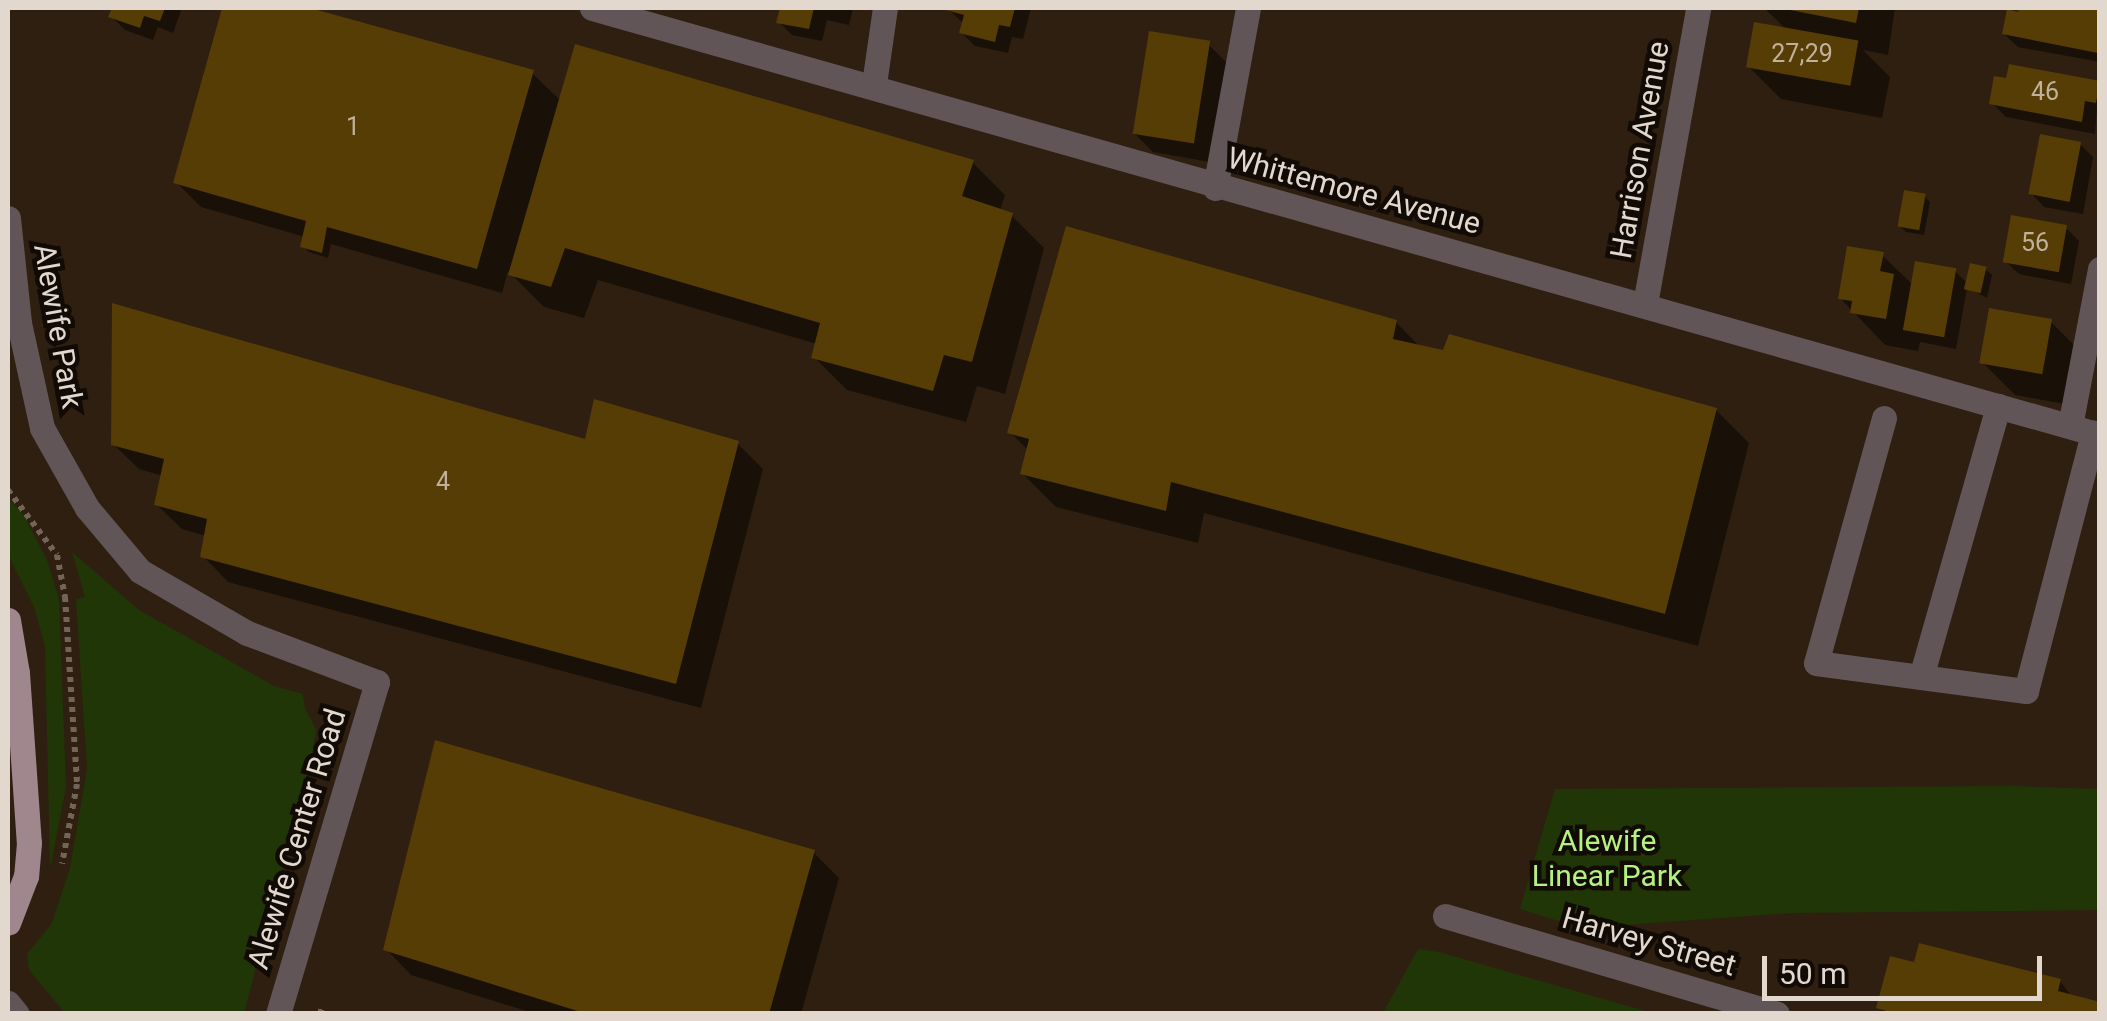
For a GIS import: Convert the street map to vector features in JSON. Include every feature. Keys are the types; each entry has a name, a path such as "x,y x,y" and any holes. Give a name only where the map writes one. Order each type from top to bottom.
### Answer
{"main road":[{"path":"8,620 18,673 29,843 26,876 8,923"}],"street":[{"name":"Whittemore Avenue","path":"592,8 874,84 1215,188 1645,304 2088,431"},
{"path":"874,84 885,8"},
{"path":"1215,188 1248,8"},
{"name":"Harrison Avenue","path":"1645,304 1698,8"},
{"name":"Alewife Park","path":"8,218 19,323 42,428 87,508 140,571 247,633 377,682"},
{"path":"1884,418 1816,663 2026,691 2088,431 2100,269"},
{"path":"1921,677 1998,406"},
{"name":"Alewife Center Road","path":"278,1014 377,682"},
{"name":"Harvey Street","path":"1445,916 1777,1014"},
{"path":"8,1004 18,1014"}],"path":[{"path":"8,490 57,555 65,598 77,784 60,875"}],"green space":[{"path":"8,498 23,514 47,560 59,599 66,787 50,869 45,646 34,607 8,555"},
{"path":"72,552 139,610 274,686 303,694 305,709 316,729 312,756 244,1013 65,1013 29,970 27,954 52,923 70,868 87,769 76,599 85,597"},
{"name":"Alewife Linear Park","path":"1555,789 2099,789 2099,910 1791,913 1581,928 1520,909"},
{"path":"1418,949 1439,952 1652,1013 1383,1013"}],"building":[{"path":"112,8 165,8 160,21 144,16 140,28 108,17"},
{"path":"222,8 310,8 534,70 477,269 327,227 322,253 300,247 306,221 173,183"},
{"path":"780,8 814,8 809,29 776,23"},
{"path":"939,8 1015,8 1010,27 999,25 995,42 959,33 964,15"},
{"path":"1780,8 1859,8 1856,23"},
{"path":"2019,8 2100,8 2098,53 2002,34 2007,9 2018,12"},
{"path":"1754,22 1858,40 1850,86 1746,67"},
{"path":"1149,31 1210,41 1194,143 1133,134"},
{"path":"575,44 974,160 962,196 1013,213 972,362 944,355 933,391 811,358 820,323 565,248 551,287 508,275"},
{"path":"2009,64 2100,81 2096,103 2085,101 2082,122 1989,104 1994,76 2006,78"},
{"path":"2040,134 2081,142 2070,202 2028,194"},
{"path":"1904,190 1926,194 1919,230 1898,226"},
{"path":"2011,215 2067,225 2059,272 2003,262"},
{"path":"1066,226 1397,320 1393,339 1443,350 1449,334 1717,408 1665,614 1171,482 1166,511 1020,474 1029,439 1007,433"},
{"path":"1847,246 1884,252 1880,271 1894,274 1886,319 1850,313 1852,301 1838,299"},
{"path":"1915,261 1956,268 1944,337 1903,330"},
{"path":"1970,263 1987,267 1980,293 1964,289"},
{"path":"112,303 585,439 594,399 739,441 676,684 200,557 207,519 154,505 164,459 111,445"},
{"path":"1989,308 2052,319 2042,374 1979,363"},
{"path":"435,740 815,850 769,1014 587,1014 383,950"},
{"path":"1919,943 2061,979 2058,991 2100,1002 2100,1014 1896,1014 1876,1008 1890,956 1914,962"}]}
